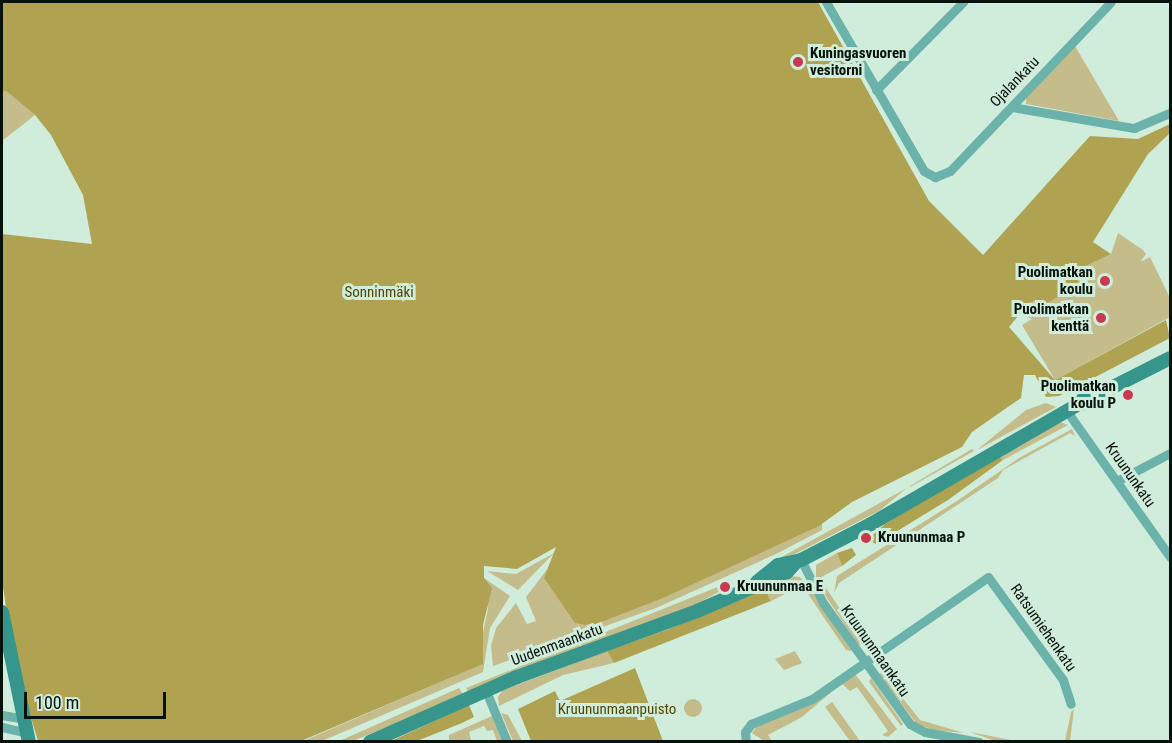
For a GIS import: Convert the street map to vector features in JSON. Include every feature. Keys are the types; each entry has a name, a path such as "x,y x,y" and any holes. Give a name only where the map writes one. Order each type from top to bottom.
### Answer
{"main road":[{"name":"Uudenmaankatu","path":"370,741 486,691 697,611 757,582 778,566 798,561 1073,407 1098,389 1109,389 1170,358"},
{"path":"2,612 28,737"}],"street":[{"path":"826,2 876,90 963,2"},
{"name":"Ojalankatu","path":"876,90 924,171 935,177 950,171 1111,2"},
{"path":"1012,107 1134,128 1170,112"},
{"name":"Kruununkatu","path":"1073,407 1117,481 1170,558"},
{"path":"1117,481 1170,453"},
{"name":"Kruununmaankatu","path":"798,561 823,603 910,724 948,739 958,735 979,741"},
{"name":"Ratsumiehenkatu","path":"865,662 988,577 1063,680 1071,704"},
{"path":"746,741 745,732 751,723 812,699 865,662"},
{"path":"486,691 507,741"},
{"path":"2,715 25,719"},
{"path":"2,727 28,737"}],"shaded area":[{"path":"1075,46 1119,121 1026,104 1026,96"},
{"path":"6,91 35,115 2,141 2,92"},
{"name":"Puolimatkan kenttä","path":"1118,233 1143,250 1146,254 1140,262 1150,257 1170,298 1170,317 1055,380 1022,325 1032,319 1021,315 1029,303 1076,287 1084,267 1111,254"},
{"path":"1046,403 1056,407 977,450 1026,410"},
{"path":"1060,422 1068,425 1003,460 999,456"},
{"path":"1072,429 1075,436 1070,433 1003,470 998,478 839,583 834,593 837,576 957,501 1019,458"},
{"path":"972,449 974,451 910,487 910,486"},
{"path":"907,488 879,511 779,562 778,559"},
{"path":"822,523 822,530 776,554 656,608 493,666 491,646 496,628 516,603 527,624 536,621 526,597 548,568 544,578"},
{"path":"554,553 518,590 487,571 516,574"},
{"path":"837,553 842,566 816,580 816,565"},
{"path":"786,576 800,577 807,586 793,592"},
{"path":"484,578 510,596 490,628 483,672 322,741 301,742 482,664 480,646 488,609"},
{"path":"781,579 787,593 771,601 764,587"},
{"path":"720,586 722,590 693,606 468,692 466,688"},
{"path":"819,586 826,588 861,640 859,646"},
{"path":"811,590 852,651 846,650 810,597 807,592"},
{"path":"607,651 614,663 563,675 499,706 498,697 503,690"},
{"path":"795,651 802,663 784,670 775,659"},
{"path":"882,672 920,720 964,733 933,730 916,723 879,674"},
{"path":"855,674 897,729 888,737 882,735 888,731 857,687 850,691 842,684"},
{"path":"871,678 903,724 901,726 869,682"},
{"path":"459,688 463,694 414,716 353,741 337,742"},
{"path":"835,689 802,717 768,735 772,741 764,741 752,733 758,725 815,702"},
{"path":"693,699 699,702 702,708 699,714 693,717 687,714 684,708 687,702"},
{"path":"832,702 860,741 850,741 825,707"},
{"path":"1074,709 1070,741 1065,741 1071,712"},
{"path":"501,713 508,715 522,741 513,741"},
{"path":"492,716 502,741 497,741 493,730 487,731 484,726 469,732 471,740 449,741 449,735"},
{"path":"970,732 1016,741 995,741"}],"green space":[{"name":"Sonninmäki","path":"2,2 818,2 929,201 983,255 1090,136 1138,139 1170,124 1170,133 1148,154 1093,242 1111,254 1084,267 1076,287 1045,304 1037,300 1029,303 1009,327 1055,380 1166,320 1170,338 1059,396 1046,397 1035,375 1024,375 1021,398 972,432 962,447 852,502 819,526 663,598 591,626 575,623 544,578 556,547 517,569 484,566 484,578 492,588 483,625 483,664 301,741 38,741 14,661 2,580 2,234 92,244 83,195 51,135 35,115 6,91 2,92"},
{"path":"999,456 1003,460 948,500 876,544 867,540 885,524"},
{"path":"852,548 856,555 842,566 837,553"},
{"path":"764,587 771,601 614,663 607,651 669,629"},
{"name":"Kruununmaanpuisto","path":"635,668 663,741 531,741 518,709 555,691 560,701"},
{"path":"469,705 474,717 462,723 417,741 389,742"}],"place":[{"name":"Kuningasvuoren vesitorni","path":"798,62"},
{"name":"Puolimatkan koulu","path":"1105,281"},
{"name":"Puolimatkan kenttä","path":"1101,318"},
{"name":"Puolimatkan koulu P","path":"1128,395"},
{"name":"Kruununmaa P","path":"866,538"},
{"name":"Kruununmaa E","path":"725,587"}]}
